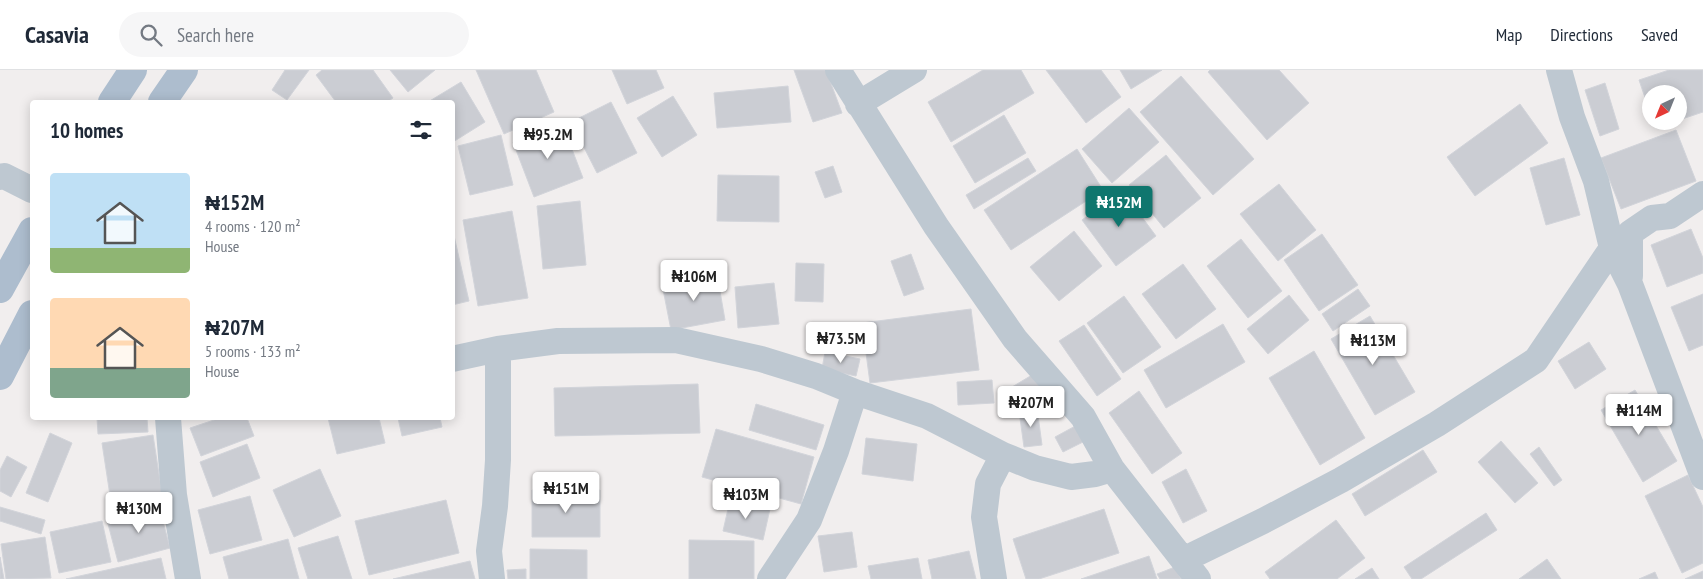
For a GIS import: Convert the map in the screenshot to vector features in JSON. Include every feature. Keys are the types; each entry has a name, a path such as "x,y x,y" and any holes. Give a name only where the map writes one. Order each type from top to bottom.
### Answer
{"main road":[{"path":"113,100 133,70"},
{"path":"163,100 184,70"},
{"path":"0,289 30,235"},
{"path":"0,376 30,318"}],"street":[{"path":"838,70 936,226 1015,339 1083,417 1112,469 1190,569 1263,521 1340,480 1437,424 1536,360 1612,248"},
{"path":"858,104 914,70"},
{"path":"1559,70 1572,117 1596,181 1612,248 1630,284 1703,477"},
{"path":"0,177 4,176 30,189"},
{"path":"1630,284 1630,233 1652,218 1670,216 1703,194"},
{"path":"455,358 498,349 558,341 676,340 788,367 816,376 855,392 927,416 1003,455 1035,468 1071,476 1095,474 1112,469"},
{"path":"492,579 489,551 495,506 498,460 498,349"},
{"path":"770,579 809,520 836,451 855,392"},
{"path":"168,420 174,495 188,579"},
{"path":"994,579 984,517 988,484 1003,455"}],"building":[{"path":"285,70 309,70 287,100 272,90"},
{"path":"322,70 373,70 393,98 390,100 335,100 316,75"},
{"path":"390,70 435,70 408,92"},
{"path":"476,70 536,70 554,112 504,134"},
{"path":"612,70 656,70 664,88 627,104"},
{"path":"794,70 826,70 842,113 813,122"},
{"path":"983,70 1021,70 1034,93 951,142 928,102"},
{"path":"1046,70 1101,70 1121,97 1086,123"},
{"path":"1120,70 1162,70 1131,89"},
{"path":"1210,70 1279,70 1309,103 1267,140 1208,72"},
{"path":"1669,70 1703,70 1703,112 1688,117 1688,85 1642,85 1642,89 1639,80"},
{"path":"1181,76 1254,159 1213,195 1140,112"},
{"path":"461,82 485,122 455,141 455,100 431,100"},
{"path":"1605,83 1619,129 1600,136 1585,90"},
{"path":"788,86 791,122 717,128 714,93"},
{"path":"673,96 697,135 662,157 637,118"},
{"path":"611,102 637,153 597,173 571,122"},
{"path":"1520,104 1548,143 1475,196 1447,157"},
{"path":"1129,108 1159,142 1112,183 1082,149"},
{"path":"1004,115 1026,153 975,183 953,146"},
{"path":"562,123 583,178 534,197 513,142"},
{"path":"1676,130 1696,181 1621,209 1601,158"},
{"path":"501,135 513,185 470,195 458,146"},
{"path":"1077,149 1103,190 1011,250 984,210"},
{"path":"1166,155 1201,198 1164,228 1129,185"},
{"path":"1028,158 1036,171 974,209 966,195"},
{"path":"1564,158 1580,215 1546,225 1530,168"},
{"path":"833,166 842,192 825,198 815,172"},
{"path":"718,175 779,176 779,222 717,221"},
{"path":"1279,184 1316,230 1278,261 1240,214"},
{"path":"1122,190 1156,236 1116,266 1082,220"},
{"path":"580,201 586,265 543,269 537,206"},
{"path":"512,211 528,298 478,306 463,220"},
{"path":"1691,229 1703,258 1703,273 1667,287 1651,245"},
{"path":"1074,231 1102,266 1059,301 1030,267"},
{"path":"1322,234 1358,285 1319,311 1284,260"},
{"path":"1241,239 1282,291 1248,318 1207,266"},
{"path":"455,240 469,301 455,304"},
{"path":"911,254 924,289 904,296 891,261"},
{"path":"796,263 824,264 823,302 795,301"},
{"path":"1183,264 1216,309 1176,339 1142,294"},
{"path":"717,274 725,320 671,330 662,284"},
{"path":"774,283 779,324 738,328 735,287"},
{"path":"1358,289 1370,306 1333,331 1322,314"},
{"path":"1703,294 1703,345 1689,351 1671,307"},
{"path":"1289,295 1309,320 1268,354 1247,329"},
{"path":"1124,296 1161,347 1123,373 1087,323"},
{"path":"971,309 979,370 870,383 862,323"},
{"path":"1370,316 1415,392 1375,415 1331,339"},
{"path":"1223,324 1245,362 1166,408 1144,370"},
{"path":"1084,325 1121,379 1097,396 1059,341"},
{"path":"1589,342 1606,369 1575,389 1558,361"},
{"path":"1314,351 1365,438 1320,465 1269,378"},
{"path":"825,352 860,359 856,376 822,369"},
{"path":"1032,375 1040,387 1020,399 1012,387"},
{"path":"992,380 994,403 958,405 957,382"},
{"path":"698,384 700,433 555,436 554,388"},
{"path":"1635,390 1677,461 1643,482 1601,410"},
{"path":"1139,391 1182,453 1152,474 1109,413"},
{"path":"756,404 824,425 816,450 749,430"},
{"path":"1037,408 1042,445 1024,447 1019,411"},
{"path":"97,420 147,420 148,432 98,434"},
{"path":"214,420 248,420 254,436 201,456 190,428"},
{"path":"328,420 379,420 385,443 337,454"},
{"path":"398,420 440,420 442,427 402,436"},
{"path":"1079,424 1087,440 1063,452 1055,437"},
{"path":"716,429 814,457 801,504 702,477"},
{"path":"50,433 72,443 48,502 26,493"},
{"path":"153,435 162,494 111,502 102,443"},
{"path":"866,438 917,444 913,481 862,474"},
{"path":"1501,441 1538,483 1515,503 1478,462"},
{"path":"247,444 260,478 213,497 200,462"},
{"path":"1539,447 1562,480 1554,486 1530,454"},
{"path":"1423,450 1437,472 1365,516 1352,494"},
{"path":"7,456 27,467 11,497 0,491 0,470"},
{"path":"320,469 341,516 294,537 273,490"},
{"path":"1186,469 1207,511 1183,523 1162,482"},
{"path":"1688,475 1703,507 1703,563 1682,573 1645,496"},
{"path":"532,490 600,490 600,537 532,537"},
{"path":"250,496 262,540 210,554 198,510"},
{"path":"446,500 459,553 369,575 355,521"},
{"path":"730,500 770,509 763,540 723,531"},
{"path":"159,506 170,548 118,562 107,520"},
{"path":"0,507 45,520 41,534 0,521"},
{"path":"1104,509 1119,553 1039,579 1026,579 1013,539"},
{"path":"1486,513 1497,530 1421,579 1412,579 1404,567"},
{"path":"1336,520 1365,558 1337,579 1270,579 1265,572"},
{"path":"102,521 111,562 59,573 50,532"},
{"path":"852,532 857,567 824,572 818,536"},
{"path":"338,536 352,579 308,579 298,548"},
{"path":"45,537 51,578 6,579 1,544"},
{"path":"288,539 299,579 229,579 223,557"},
{"path":"689,540 754,541 754,579 689,579"},
{"path":"530,549 587,550 587,579 530,579"},
{"path":"969,551 976,579 932,579 928,560"},
{"path":"1149,556 1157,579 1081,579"},
{"path":"0,557 4,579 0,579"},
{"path":"161,558 166,579 66,579"},
{"path":"918,558 922,579 871,579 868,566"},
{"path":"1547,559 1561,579 1519,579"},
{"path":"470,561 475,579 393,579"},
{"path":"1175,567 1181,579 1160,579 1157,574"},
{"path":"1372,568 1379,579 1355,579"},
{"path":"526,569 526,579 508,579 507,570"},
{"path":"1703,571 1703,579 1685,579"},
{"path":"1655,572 1658,579 1639,579"}]}
